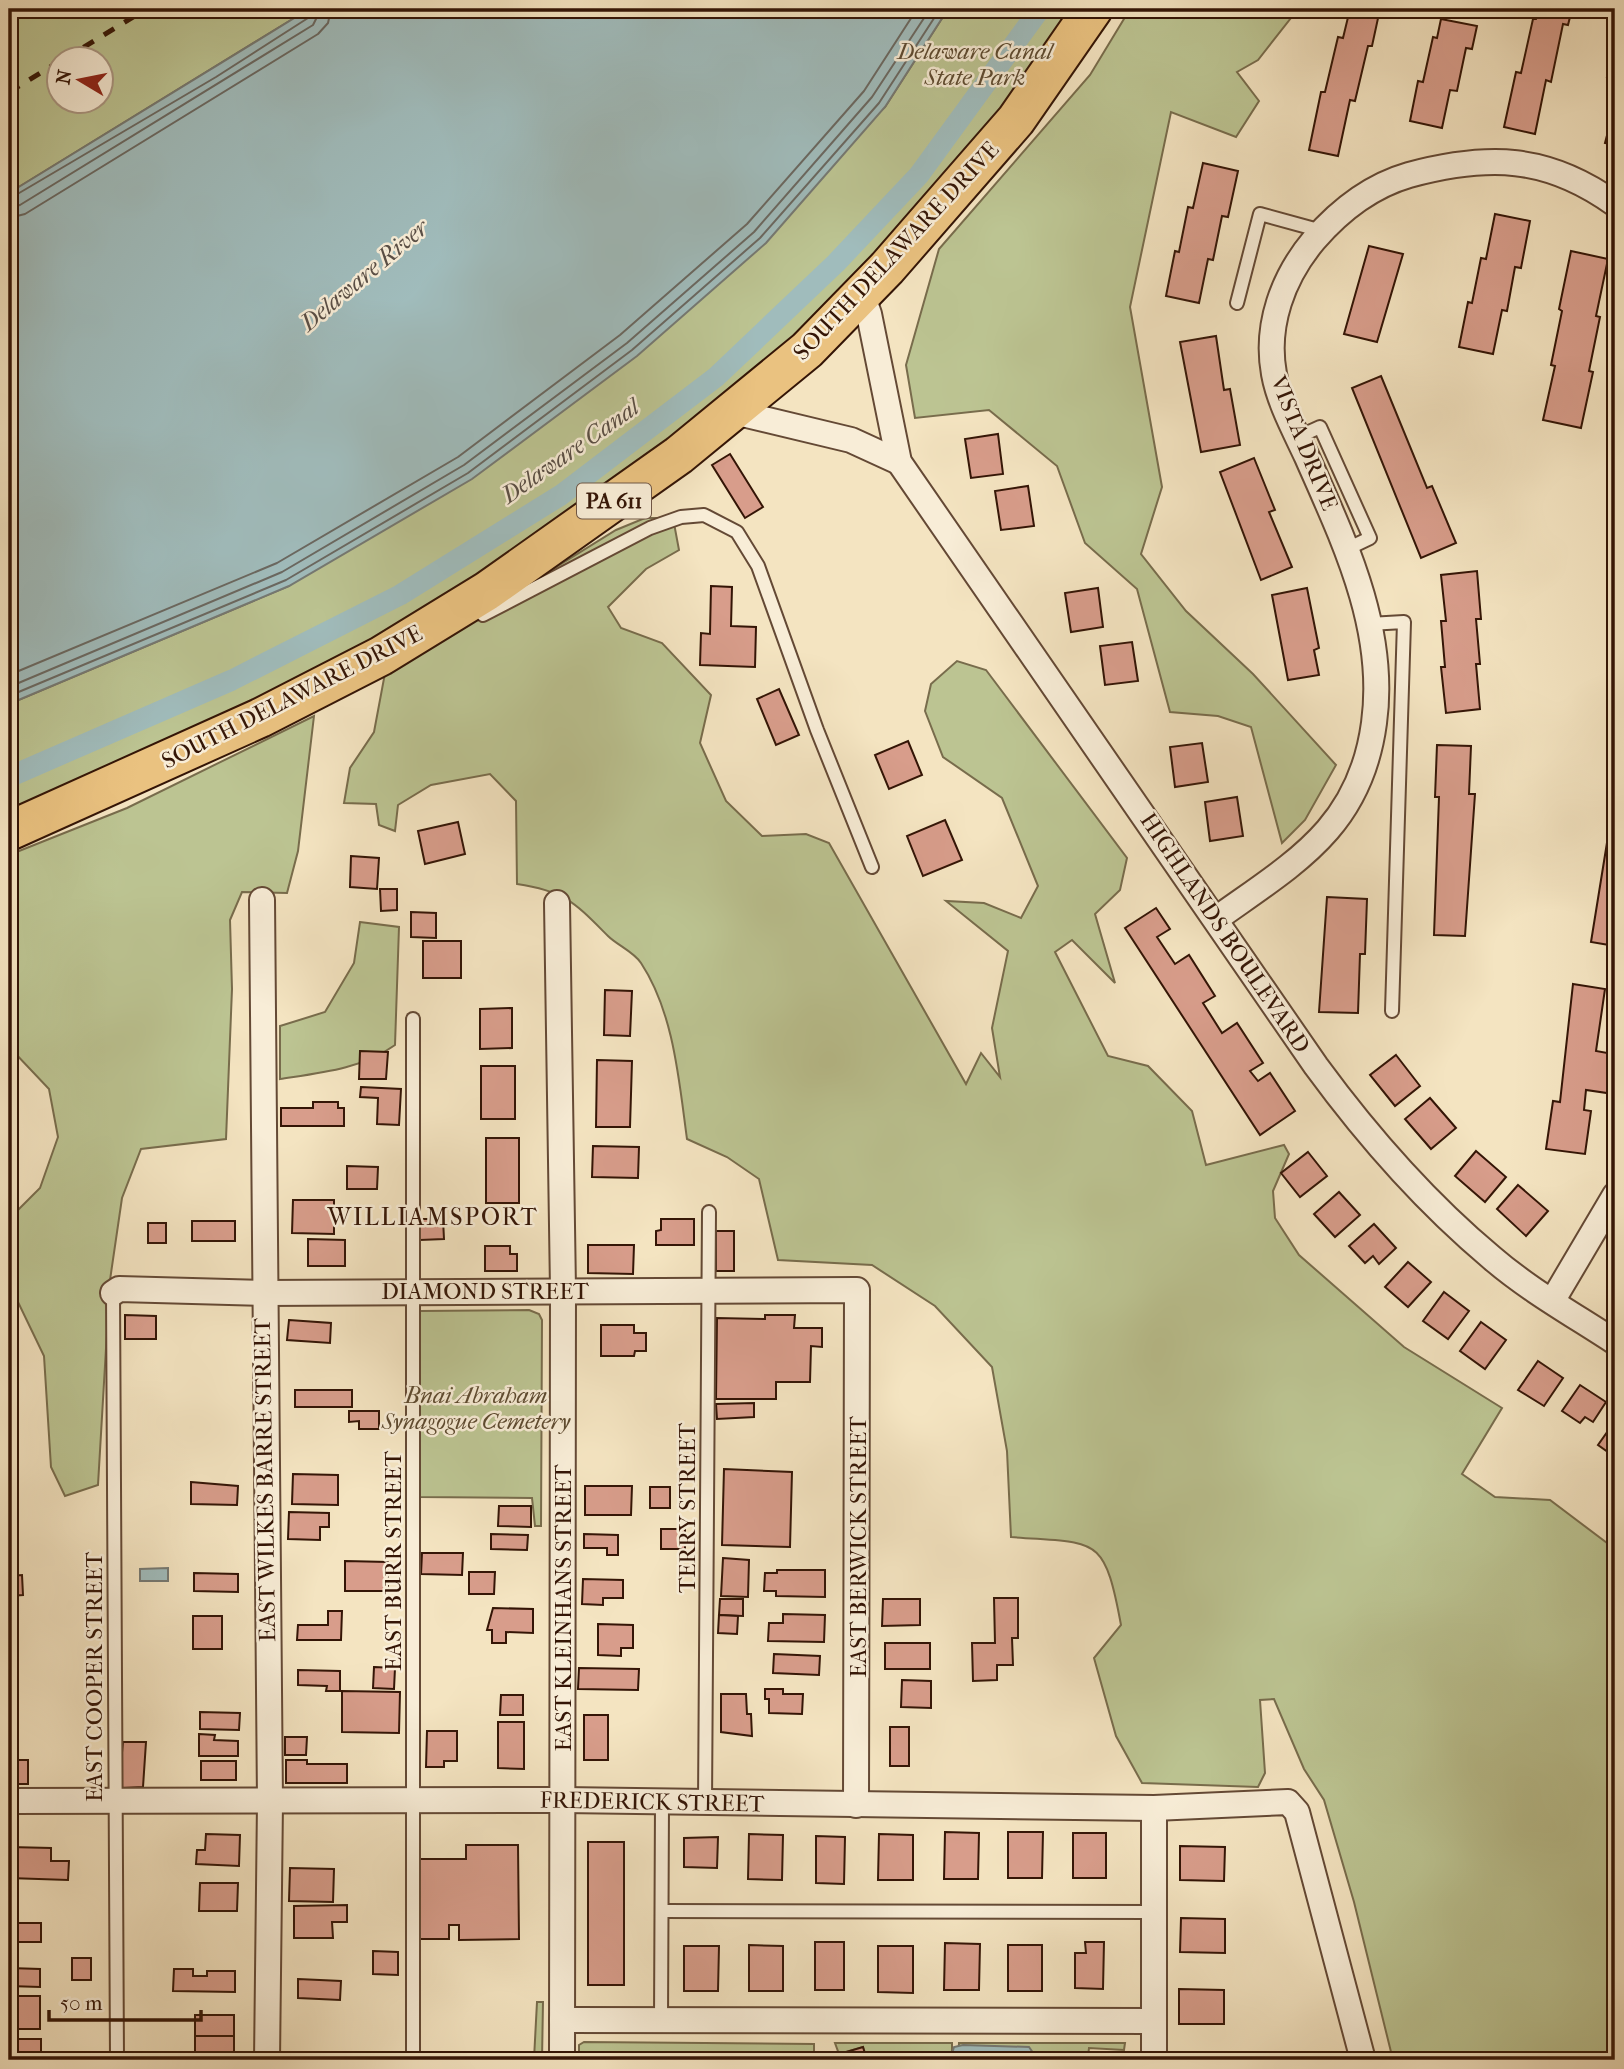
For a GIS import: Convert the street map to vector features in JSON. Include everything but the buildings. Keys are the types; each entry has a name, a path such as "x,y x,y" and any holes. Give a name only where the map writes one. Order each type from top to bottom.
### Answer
{"highway":[{"name":"SOUTH DELAWARE DRIVE","path":"9,831 260,718 416,636 487,591 734,412 800,357 862,294 999,141 1033,98 1093,9"}],"street":[{"name":"VISTA DRIVE","path":"1216,919 1292,867 1352,800 1365,767 1374,725 1376,698 1369,624 1347,549 1298,437 1274,374 1272,335 1275,312 1302,255 1322,231 1356,199 1397,178 1475,161 1516,162 1548,169 1597,191 1615,204"},
{"name":"HIGHLANDS BOULEVARD","path":"862,294 869,314 899,462 1356,1122 1418,1192 1494,1260 1615,1342"},
{"path":"734,412 851,440 899,462"},
{"name":"EAST WILKES BARRE STREET","path":"262,901 263,1293 270,1802 267,2060"},
{"name":"EAST KLEINHANS STREET","path":"557,903 563,1290 562,2060"},
{"path":"1553,1300 1615,1195"},
{"name":"DIAMOND STREET","path":"113,1293 119,1289 263,1293 415,1290 858,1290"},
{"name":"EAST BERWICK STREET","path":"856,1805 858,1290"},
{"name":"FREDERICK STREET","path":"9,1801 563,1800 1154,1808 1288,1802 1294,1805 1363,2060"},
{"path":"1154,1808 1154,2060"},
{"path":"562,2020 1154,2021"}],"lane":[{"path":"1237,303 1260,214 1322,231"},
{"path":"476,618 614,546 681,517 704,514 737,532 758,566 817,730 872,867"},
{"path":"1369,624 1404,622 1392,1011"},
{"path":"416,636 463,624"},
{"name":"EAST BURR STREET","path":"413,1019 413,2060"},
{"name":"TERRY STREET","path":"705,1804 709,1212"},
{"name":"EAST COOPER STREET","path":"113,1293 117,2060"},
{"path":"662,1802 662,2020"},
{"path":"662,1911 1154,1912"}],"green space":[{"path":"9,9 309,9 9,193"},
{"name":"Delaware Canal State Park","path":"948,9 1076,9 1017,97 820,321 630,475 361,652 9,814 9,704 289,586 885,107"},
{"path":"1130,9 1298,9 1258,60 1237,72 1259,101 1236,137 1171,112 1130,307 1162,487 1141,554 1186,611 1253,674 1336,765 1305,820 1282,843 1251,727 1218,716 1170,712 1137,589 1085,543 1057,466 989,410 915,418 906,365 939,249 1090,75"},
{"path":"645,518 673,518 679,550 646,569 608,607 621,628 662,643 711,695 700,743 726,801 762,836 806,834 829,843 966,1084 981,1053 1000,1077 992,1028 1008,951 946,901 984,903 1021,918 1038,886 1002,798 943,757 925,711 931,684 957,661 986,670 1127,858 1120,890 1095,914 1115,983 1072,940 1055,952 1108,1056 1148,1066 1192,1111 1206,1165 1284,1145 1289,1154 1273,1191 1275,1218 1299,1255 1404,1347 1502,1408 1462,1474 1495,1497 1550,1500 1615,1549 1615,2060 1393,2060 1354,1902 1324,1800 1304,1769 1274,1699 1260,1700 1265,1773 1258,1787 1142,1783 1116,1736 1094,1658 1121,1625 1109,1573 1092,1549 1079,1544 1011,1537 1007,1451 992,1367 935,1306 872,1265 778,1260 759,1179 727,1157 687,1139 678,1071 668,1025 661,1003 641,963 568,900 547,890 517,884 516,801 490,774 431,785 398,805 395,831 379,825 376,804 344,803 350,768 374,732 385,673 616,530"},
{"path":"314,716 298,851 287,893 242,892 230,920 232,989 226,1139 141,1149 122,1198 110,1280 98,1485 65,1496 51,1467 44,1356 17,1300 17,1211 40,1188 58,1137 49,1089 13,1051 9,1053 9,855 127,808"},
{"path":"360,922 399,927 395,1045 355,1065 280,1079 280,1026 325,1012 354,963"},
{"name":"Bnai Abraham Synagogue Cemetery","path":"529,1310 539,1314 542,1320 541,1526 535,1526 532,1498 419,1497 417,1314 420,1311"},
{"path":"537,2002 543,2002 542,2060 490,2060 534,2059"},
{"path":"584,2042 814,2044 814,2060 579,2060 579,2045"},
{"path":"835,2043 952,2043 952,2060 867,2060 863,2047 839,2054"},
{"path":"959,2043 1125,2043 1124,2050 1089,2048 1088,2056 1072,2057 1071,2060 958,2060"}],"water":[{"name":"Delaware River","path":"309,9 948,9 885,107 766,243 637,356 472,479 289,586 9,704 9,193"},
{"path":"168,1568 168,1581 140,1581 140,1569"},
{"path":"954,2047 1029,2047 1038,2060 950,2060"}],"waterway":[{"name":"Delaware Canal","path":"9,777 232,680 400,595 561,495 716,377 836,263 919,175 1040,9"}],"railway":[{"path":"86,46 146,9"},
{"path":"9,92 46,70"}],"district":[{"name":"WILLIAMSPORT","path":"433,1217"}]}
